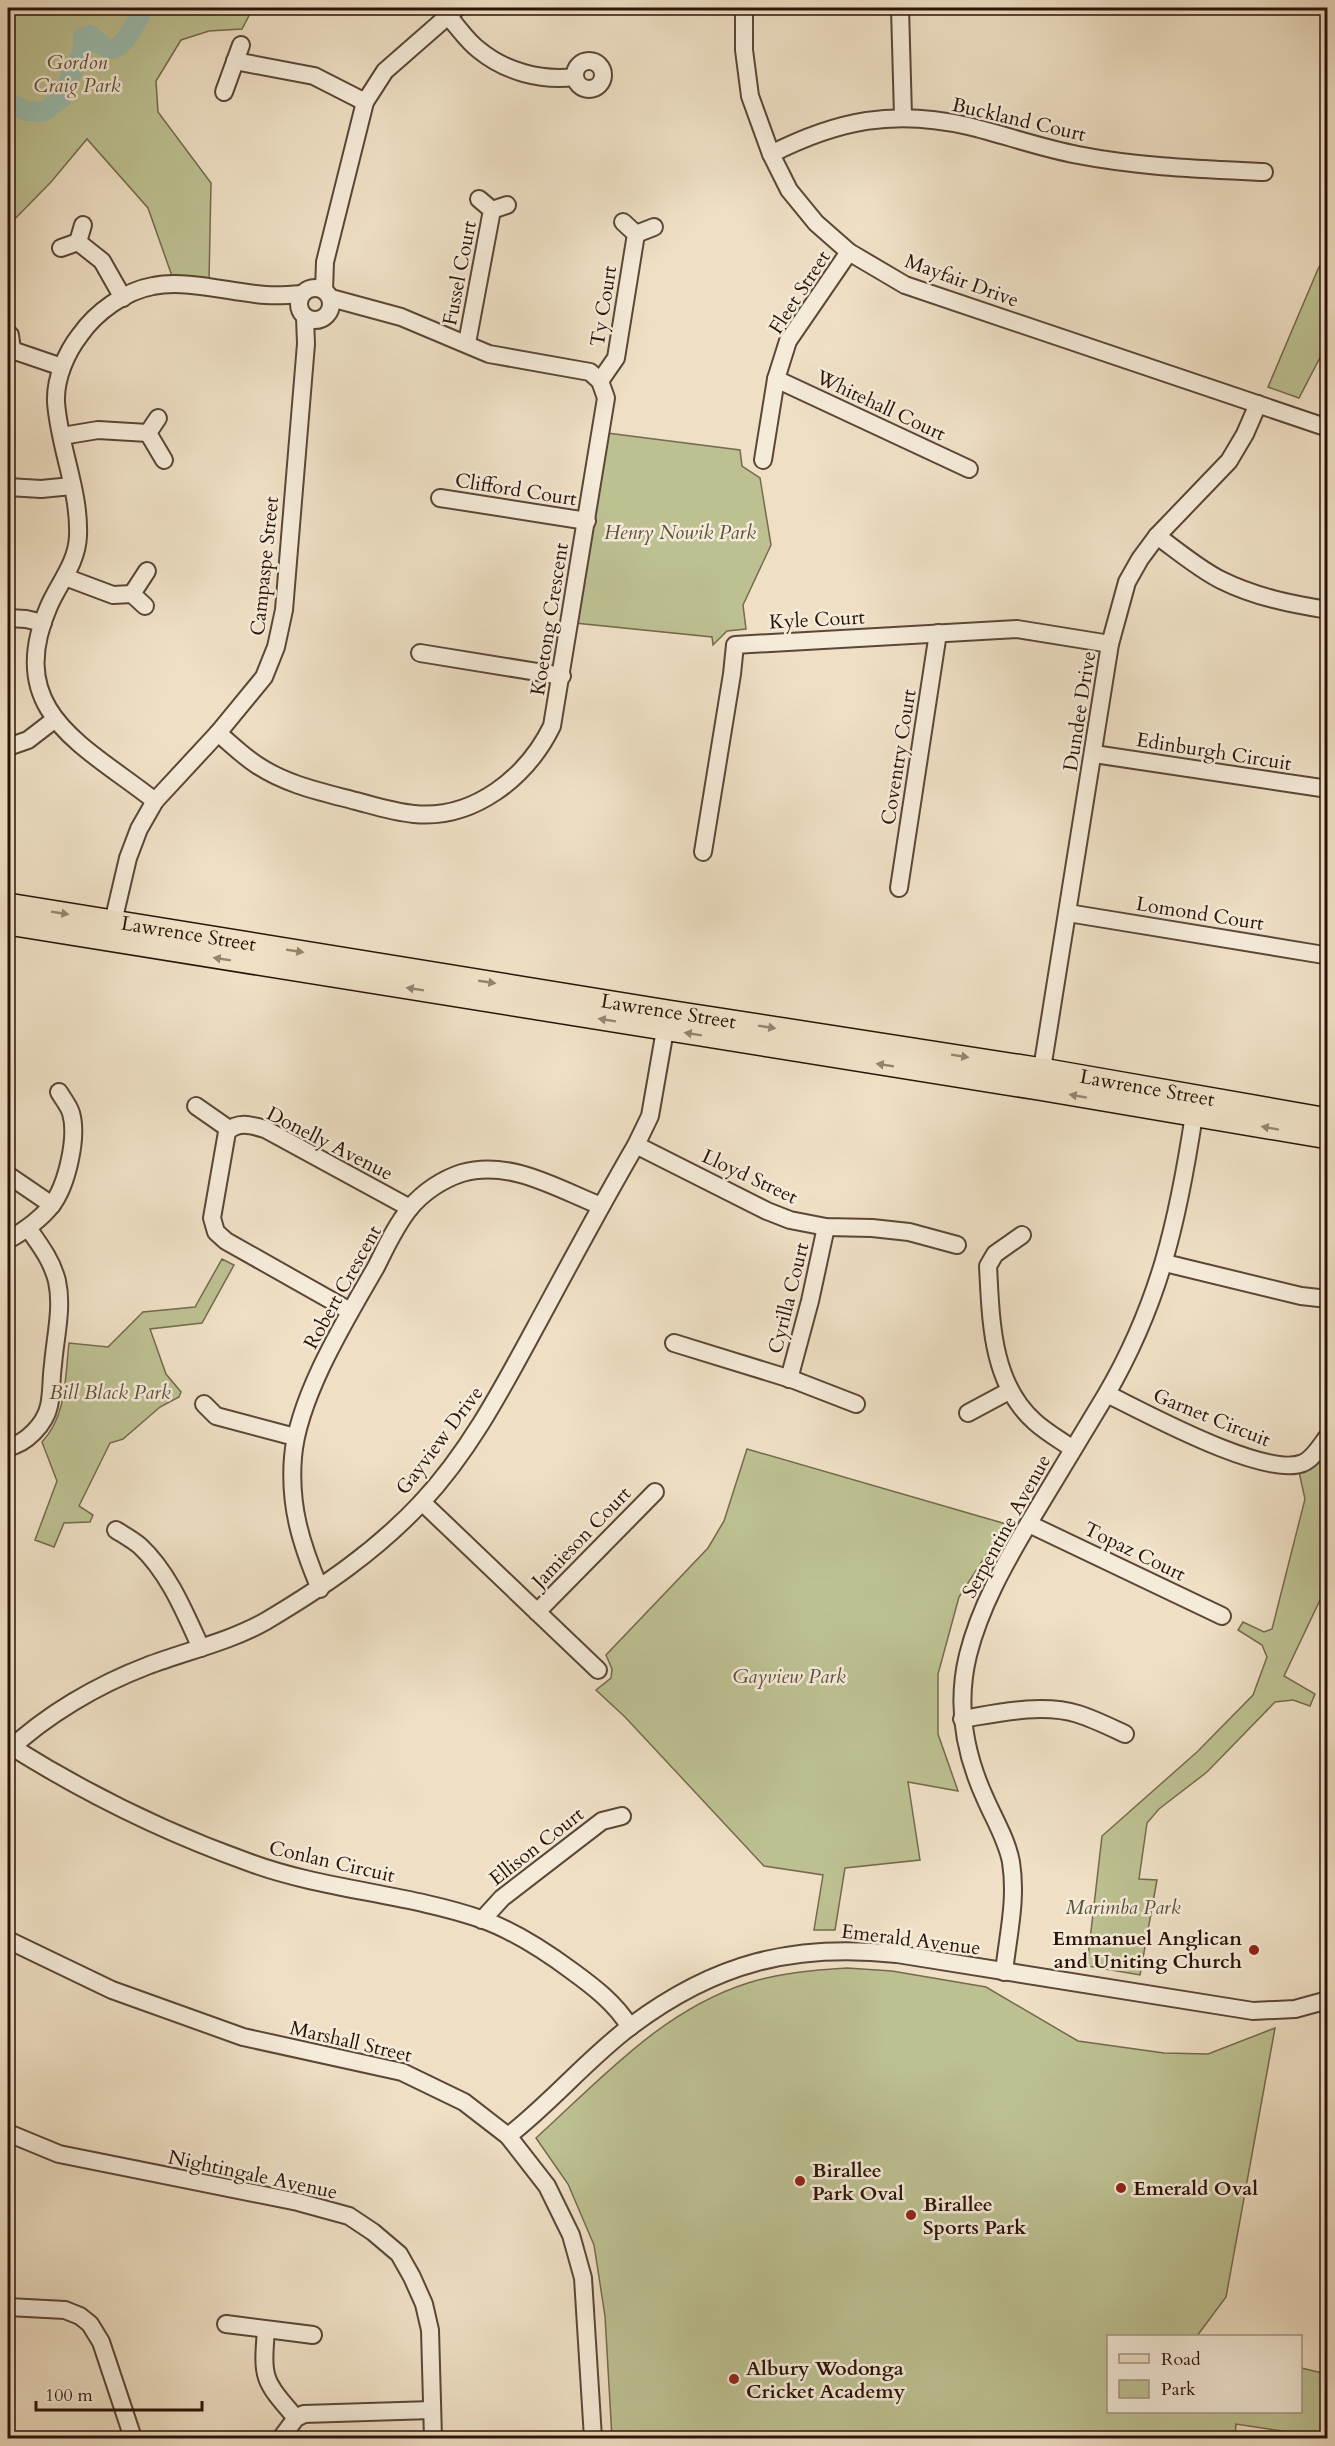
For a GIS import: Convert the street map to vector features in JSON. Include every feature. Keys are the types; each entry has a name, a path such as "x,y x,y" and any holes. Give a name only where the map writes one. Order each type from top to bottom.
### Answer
{"main road":[{"name":"Lawrence Street","path":"8,904 111,931"},
{"name":"Lawrence Street","path":"8,924 111,931 1040,1079 1195,1107 1328,1138"},
{"name":"Lawrence Street","path":"1195,1107 1328,1119"}],"street":[{"name":"Mayfair Drive","path":"744,8 744,50 750,96 771,154 789,190 816,223 849,252 905,285 1328,428"},
{"path":"900,8 903,116"},
{"path":"453,12 477,49 502,66 537,76 559,79 575,77"},
{"name":"Campaspe Street","path":"111,931 128,858 139,829 155,801 218,733 264,677 276,647 284,610 306,344 365,102 385,71 453,12"},
{"path":"224,92 238,53 314,76 365,102"},
{"name":"Buckland Court","path":"771,154 805,137 840,125 873,118 903,116 966,126 1076,155 1113,161 1180,168 1264,172"},
{"name":"Fussel Court","path":"466,344 492,205"},
{"path":"622,222 636,234 654,227"},
{"path":"78,242 83,225"},
{"name":"Ty Court","path":"600,381 616,358 636,234"},
{"path":"61,248 78,242"},
{"path":"78,242 102,261 123,298"},
{"name":"Fleet Street","path":"763,460 776,380 788,341 849,252"},
{"path":"155,801 54,720 41,696 34,666 38,637 49,605 65,577 76,550 78,535 72,486 56,400 62,368 72,346 91,320 123,298 155,285 182,285 268,295 315,304 364,308 401,317 489,354 590,372 600,381"},
{"path":"10,347 62,368"},
{"name":"Whitehall Court","path":"776,380 969,469"},
{"name":"Koetong Crescent","path":"218,733 257,765 284,780 391,810 416,814 443,812 490,796 512,781 543,746 552,726 606,398 600,381"},
{"name":"Dundee Drive","path":"1040,1079 1110,644 1127,582 1157,536 1229,460 1245,434 1258,404"},
{"path":"148,433 158,418"},
{"path":"62,436 98,430 148,433"},
{"path":"148,433 164,460"},
{"path":"8,487 41,489 72,486"},
{"name":"Clifford Court","path":"440,498 587,521"},
{"path":"1157,536 1220,580 1248,592 1287,603 1328,610"},
{"path":"132,594 147,571"},
{"path":"65,577 113,595 132,594 145,606"},
{"path":"8,618 43,623"},
{"name":"Kyle Court","path":"703,852 735,645 1017,629 1110,644"},
{"name":"Coventry Court","path":"899,888 938,633"},
{"path":"420,653 562,676"},
{"path":"8,747 28,740 54,720"},
{"name":"Edinburgh Circuit","path":"1094,754 1328,789"},
{"name":"Lomond Court","path":"1068,913 1324,955"},
{"name":"Gayview Drive","path":"10,1749 48,1720 96,1690 146,1667 261,1623 320,1589 379,1544 422,1502 462,1451 501,1392 636,1145 650,1116 666,1020"},
{"path":"8,1240 28,1228 52,1205 69,1161 73,1139 70,1112 59,1092"},
{"path":"196,1106 230,1129 226,1136 212,1218 216,1232 226,1241 350,1311"},
{"name":"Serpentine Avenue","path":"1005,1972 1014,1907 1010,1860 996,1820 971,1764 962,1719 963,1683 972,1642 1003,1567 1107,1394 1154,1298 1178,1212 1195,1107"},
{"name":"Donelly Avenue","path":"230,1129 240,1124 265,1129 410,1208"},
{"name":"Lloyd Street","path":"636,1145 767,1211 790,1220 826,1227 909,1232 957,1245"},
{"name":"Robert Crescent","path":"320,1589 302,1544 294,1513 292,1484 295,1437 309,1393 350,1311 410,1208 429,1190 447,1179 485,1169 524,1175 601,1206"},
{"path":"8,1175 52,1205"},
{"name":"Cyrilla Court","path":"789,1379 810,1301 826,1227"},
{"path":"8,1447 23,1441 31,1434 41,1423 49,1407 59,1308 57,1281 51,1265 28,1228"},
{"path":"1022,1235 995,1254 988,1266 997,1355 1009,1391 1035,1422 1073,1449"},
{"path":"1165,1263 1301,1296 1328,1299"},
{"name":"Cyrilla Court","path":"674,1343 789,1379 856,1404"},
{"path":"968,1413 1009,1391"},
{"name":"Garnet Circuit","path":"1107,1394 1195,1437 1271,1464 1302,1464 1328,1436"},
{"path":"204,1404 216,1416 295,1437"},
{"name":"Jamieson Court","path":"537,1612 655,1492"},
{"name":"Jamieson Court","path":"422,1502 598,1670"},
{"name":"Topaz Court","path":"1029,1524 1222,1616"},
{"path":"116,1530 140,1546 157,1567 179,1600 201,1647"},
{"path":"962,1719 1033,1710 1064,1711 1078,1714 1125,1734"},
{"name":"Conlan Circuit","path":"10,1749 164,1830 250,1863 482,1920 557,1960 610,2001 630,2027"},
{"name":"Ellison Court","path":"482,1920 502,1898 602,1821 622,1816"},
{"name":"Marshall Street","path":"8,1940 112,1990 243,2037 402,2072 464,2102 508,2136 547,2186 571,2235 583,2278 593,2439"},
{"name":"Emerald Avenue","path":"508,2136 630,2027 672,1998 704,1981 745,1965 786,1955 825,1950 859,1950 1246,2011 1286,2010 1328,2000"},
{"name":"Nightingale Avenue","path":"8,2133 59,2154 298,2202 349,2216 399,2254 424,2304 430,2330 433,2439"},
{"path":"8,2307 65,2310 80,2316 90,2324 101,2342 133,2439"},
{"path":"226,2324 313,2335"},
{"path":"266,2330 263,2361 266,2378 271,2389 296,2418"},
{"path":"281,2439 296,2418 303,2414 432,2410"}],"green space":[{"name":"Gordon Craig Park","path":"8,8 253,8 242,29 209,31 181,40 156,81 158,112 211,183 209,281 172,276 148,208 87,139 51,182 8,226"},
{"path":"1327,254 1327,344 1299,398 1268,387 1318,269"},
{"name":"Henry Nowik Park","path":"607,433 740,450 742,466 760,478 771,545 743,605 746,629 727,631 713,645 712,637 575,623"},
{"name":"Bill Black Park","path":"222,1259 234,1265 202,1323 150,1329 166,1374 181,1392 179,1397 160,1407 123,1439 110,1443 79,1506 93,1515 90,1522 64,1523 54,1547 35,1540 57,1481 42,1442 56,1420 60,1408 69,1343 108,1347 143,1312 195,1307"},
{"name":"Gayview Park","path":"747,1449 1006,1524 959,1597 938,1674 938,1734 958,1791 908,1782 920,1860 845,1868 835,1930 814,1930 823,1875 764,1866 625,1717 596,1690 611,1678 612,1669 606,1655 708,1548 724,1521"},
{"name":"Marimba Park","path":"1327,1449 1327,1597 1321,1598 1284,1676 1315,1694 1310,1706 1293,1700 1275,1702 1207,1772 1159,1809 1147,1823 1139,1879 1157,1880 1140,1975 1087,1966 1102,1836 1197,1752 1253,1695 1267,1657 1262,1645 1238,1630 1243,1622 1264,1632 1272,1629 1305,1499 1299,1472"},
{"name":"Birallee Sports Park","path":"847,1968 892,1971 986,1987 1078,2041 1164,2053 1208,2054 1275,2028 1226,2297 1198,2335 1107,2335 1107,2413 1302,2413 1302,2368 1327,2374 1327,2438 1236,2424 1235,2438 612,2438 605,2316 594,2245 568,2184 536,2138 634,2049 688,2010 748,1983 797,1972"}],"waterway":[{"path":"8,102 26,111 43,112 63,97 71,74 83,51 83,37 90,35 102,46 112,49 129,35 144,8"}],"place":[{"name":"Emmanuel Anglican and Uniting Church","path":"1254,1950"},
{"name":"Birallee Park Oval","path":"800,2181"},
{"name":"Emerald Oval","path":"1121,2188"},
{"name":"Birallee Sports Park","path":"911,2215"},
{"name":"Albury Wodonga Cricket Academy","path":"734,2379"}]}
